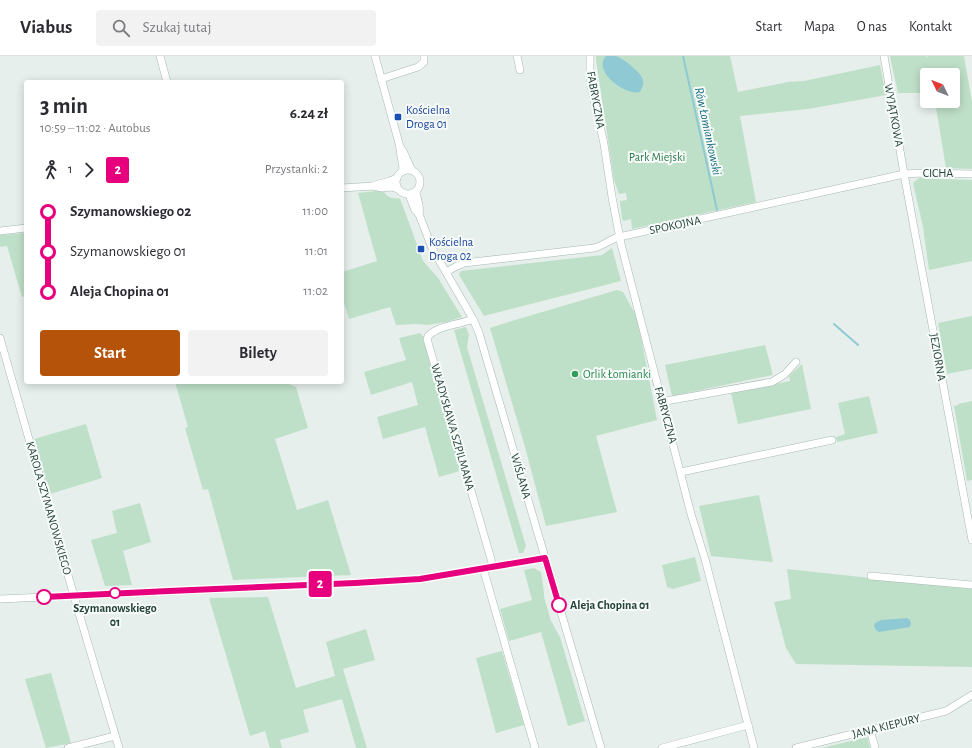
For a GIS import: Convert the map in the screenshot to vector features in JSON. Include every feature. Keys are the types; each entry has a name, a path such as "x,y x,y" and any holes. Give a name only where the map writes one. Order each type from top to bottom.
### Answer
{"street":[{"path":"160,56 166,80"},
{"path":"375,56 400,146 403,171"},
{"path":"381,79 418,67 424,62 424,56"},
{"path":"517,56 520,70"},
{"name":"FABRYCZNA","path":"590,56 592,90 604,144 619,237 754,748"},
{"name":"WYJĄTKOWA","path":"884,56 904,174"},
{"path":"344,188 373,186 382,188 391,187 409,195 416,192 419,189 421,180 408,164 405,153 400,146"},
{"path":"373,186 390,182 397,178 403,171 412,170"},
{"name":"SPOKOJNA","path":"446,272 464,263 594,248 619,237 904,174"},
{"name":"CICHA","path":"904,174 972,174"},
{"name":"JEZIORNA","path":"904,174 972,540"},
{"path":"397,178 396,182 398,189"},
{"name":"WIŚLANA","path":"416,192 420,209 419,214"},
{"name":"WIŚLANA","path":"409,195 415,210 419,214 432,248 473,318 479,333 601,748"},
{"path":"0,231 24,228"},
{"name":"WŁADYSŁAWA SZPILMANA","path":"473,318 436,329 428,336 427,339 493,566"},
{"name":"KAROLA SZYMANOWSKIEGO","path":"0,338 118,748"},
{"path":"662,403 666,401 772,382 784,374 796,362"},
{"path":"681,472 832,440"},
{"path":"0,599 420,579 545,558"},
{"path":"482,568 535,748"},
{"path":"871,576 972,585"},
{"name":"JANA KIEPURY","path":"796,748 946,711 972,694"},
{"path":"662,748 748,725"},
{"path":"870,729 875,748"},
{"path":"68,748 115,736"}],"green space":[{"name":"Park Miejski","path":"596,56 730,56 738,92 788,82 804,81 880,65 886,95 808,109 740,116 756,202 632,229 631,219 624,221 622,219 620,201 627,200 626,193 619,194 614,180"},
{"path":"890,56 964,56 972,102 972,169 946,168 936,108 960,108 960,68 920,68 920,93 898,93"},
{"path":"919,178 972,180 972,261 929,270 923,227 913,183"},
{"path":"383,190 392,198 399,198 423,261 438,278 462,317 447,322 427,325 396,325 390,307 349,319 344,303 344,271 377,261 358,193"},
{"path":"24,233 24,296 22,297 7,246 0,247 0,235"},
{"path":"612,248 621,281 484,316 459,275 461,271 602,255"},
{"name":"Orlik Łomianki","path":"617,290 623,292 637,317 657,420 596,436 617,512 546,526 525,447 490,328"},
{"path":"972,316 972,369 947,374 938,323"},
{"path":"466,327 469,335 467,347 526,546 523,553 519,553 454,330"},
{"path":"420,333 424,338 463,470 439,477 425,427 383,439 377,417 418,405 412,382 371,395 364,372 406,360 399,338"},
{"path":"765,345 773,375 672,396 665,365"},
{"path":"802,364 811,409 738,424 731,393 790,381 789,376"},
{"path":"176,384 289,384 296,387 308,428 275,439 297,510 328,500 351,575 233,580 208,489 203,490 185,428 188,427"},
{"path":"869,396 878,433 837,442 836,437 845,434 838,403"},
{"path":"972,401 972,480 967,481 954,406"},
{"path":"86,424 102,478 50,494 34,439"},
{"path":"759,495 773,562 711,556 699,506"},
{"path":"140,503 151,542 123,551 132,585 105,586 91,540 117,533 112,511"},
{"path":"695,557 701,581 673,589 667,587 662,565"},
{"path":"534,568 541,572 544,597 551,621 560,637 585,721 568,726 541,632 509,641 500,609 532,600 524,570"},
{"path":"787,569 972,589 972,667 796,664 786,648 774,602 791,599"},
{"path":"268,597 296,688 335,676 326,642 366,629 375,660 343,669 367,748 356,748 342,699 303,710 309,732 280,740 282,748 270,748 265,731 250,736 209,598"},
{"path":"502,651 524,725 496,733 476,658"},
{"path":"51,673 71,743 46,748 25,679"},
{"path":"867,737 870,748 822,748"}],"water":[{"path":"606,56 616,56 636,70 643,80 643,85 640,92 626,90 612,81 603,69 603,62"},
{"path":"907,618 911,623 910,627 879,632 874,626 875,623 881,620"}],"waterway":[{"name":"Rów Łomiankowski","path":"683,56 717,210"},
{"name":"Rów Łomiankowski","path":"834,324 858,345"}],"bus line":[{"name":"2","path":"44,597 420,579 545,558 559,605"}],"place":[{"name":"Kościelna Droga 01","path":"398,117"},
{"name":"Kościelna Droga 02","path":"421,249"},
{"name":"Orlik Łomianki","path":"575,374"},
{"name":"Szymanowskiego 01","path":"115,593"},
{"name":"Aleja Chopina 01","path":"559,605"}]}
